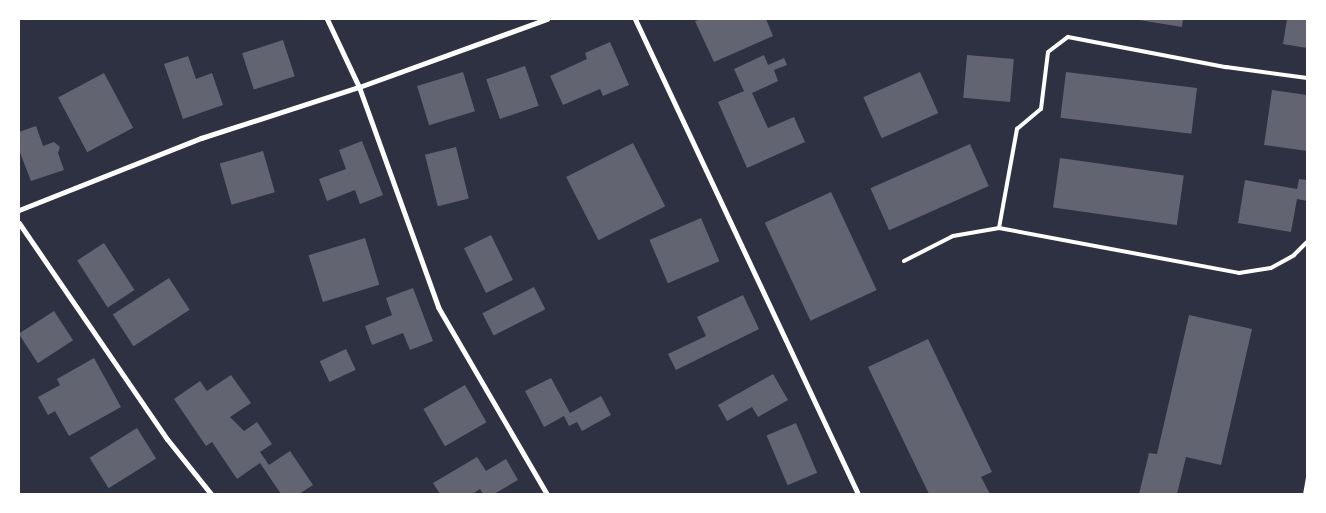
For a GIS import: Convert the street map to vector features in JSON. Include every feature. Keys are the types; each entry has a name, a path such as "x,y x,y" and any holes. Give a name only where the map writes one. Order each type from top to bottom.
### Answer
{"street":[{"path":"326,19 359,87 438,307 547,494"},
{"path":"19,210 201,138 359,87 547,19"},
{"path":"635,19 858,494"},
{"path":"19,223 167,439 211,494"}],"lane":[{"path":"999,228 1017,129 1040,109 1048,52 1068,37 1226,67 1307,78"},
{"path":"904,261 953,236 999,228 1239,273 1271,268 1294,255 1307,242"}],"path":[{"path":"1304,494 1307,477"}],"building":[{"path":"702,19 766,19 773,36 714,62 695,21"},
{"path":"1133,19 1183,19 1182,27"},
{"path":"1287,19 1307,19 1307,48 1283,44"},
{"path":"283,40 295,76 254,89 242,53"},
{"path":"610,42 629,85 603,96 600,89 563,105 550,76 587,59 585,53"},
{"path":"764,55 768,65 784,58 787,65 774,70 778,81 752,93 768,128 794,117 805,142 747,168 718,102 744,91 734,69"},
{"path":"967,55 1014,59 1010,102 963,98"},
{"path":"188,56 196,79 212,73 223,105 183,119 164,64"},
{"path":"525,66 539,106 500,119 486,79"},
{"path":"463,72 475,111 429,125 417,86"},
{"path":"920,72 938,113 882,138 863,97"},
{"path":"1066,72 1197,88 1191,134 1060,118"},
{"path":"104,73 133,128 87,152 58,97"},
{"path":"1272,90 1307,95 1307,151 1264,145"},
{"path":"36,126 43,146 54,142 60,147 58,153 64,170 31,181 19,150 19,132"},
{"path":"362,141 383,195 360,204 355,190 327,201 319,179 346,169 339,150"},
{"path":"633,143 665,206 598,240 566,177"},
{"path":"970,144 989,186 889,230 870,188"},
{"path":"456,147 469,198 438,206 425,155"},
{"path":"263,151 275,192 232,205 220,163"},
{"path":"1060,158 1184,175 1177,225 1053,208"},
{"path":"1299,179 1307,180 1307,201 1297,199 1291,232 1238,223 1245,180 1297,189"},
{"path":"831,192 877,290 810,321 765,223"},
{"path":"701,218 719,261 668,283 649,240"},
{"path":"491,235 513,280 486,293 464,248"},
{"path":"365,238 379,285 323,302 309,255"},
{"path":"104,243 134,290 108,307 77,260"},
{"path":"169,278 190,310 134,346 113,314"},
{"path":"534,287 545,309 494,336 482,313"},
{"path":"413,288 433,341 410,350 403,333 372,345 365,326 392,315 386,298"},
{"path":"743,295 759,329 676,370 668,354 706,336 697,317"},
{"path":"54,311 73,340 38,363 19,334"},
{"path":"1189,315 1252,329 1221,465 1186,457 1177,494 1139,494 1149,453 1157,454"},
{"path":"928,339 992,472 981,477 990,494 929,494 868,367"},
{"path":"346,349 356,370 329,382 320,361"},
{"path":"94,358 121,407 69,436 55,411 48,415 38,397 60,385 57,379"},
{"path":"773,374 788,400 758,417 752,407 727,421 718,405"},
{"path":"231,375 251,403 230,417 244,431 257,422 272,444 260,452 269,465 290,451 313,485 299,494 281,494 260,463 237,479 212,442 206,446 174,399 200,381 207,391"},
{"path":"551,378 570,413 601,396 611,415 582,431 577,422 569,426 564,416 544,427 525,391"},
{"path":"465,385 486,422 445,446 423,409"},
{"path":"796,423 817,473 788,485 767,436"},
{"path":"137,428 156,459 109,488 90,458"},
{"path":"477,457 486,471 506,459 518,480 494,494 483,494 480,489 472,494 440,494 433,483"}]}
